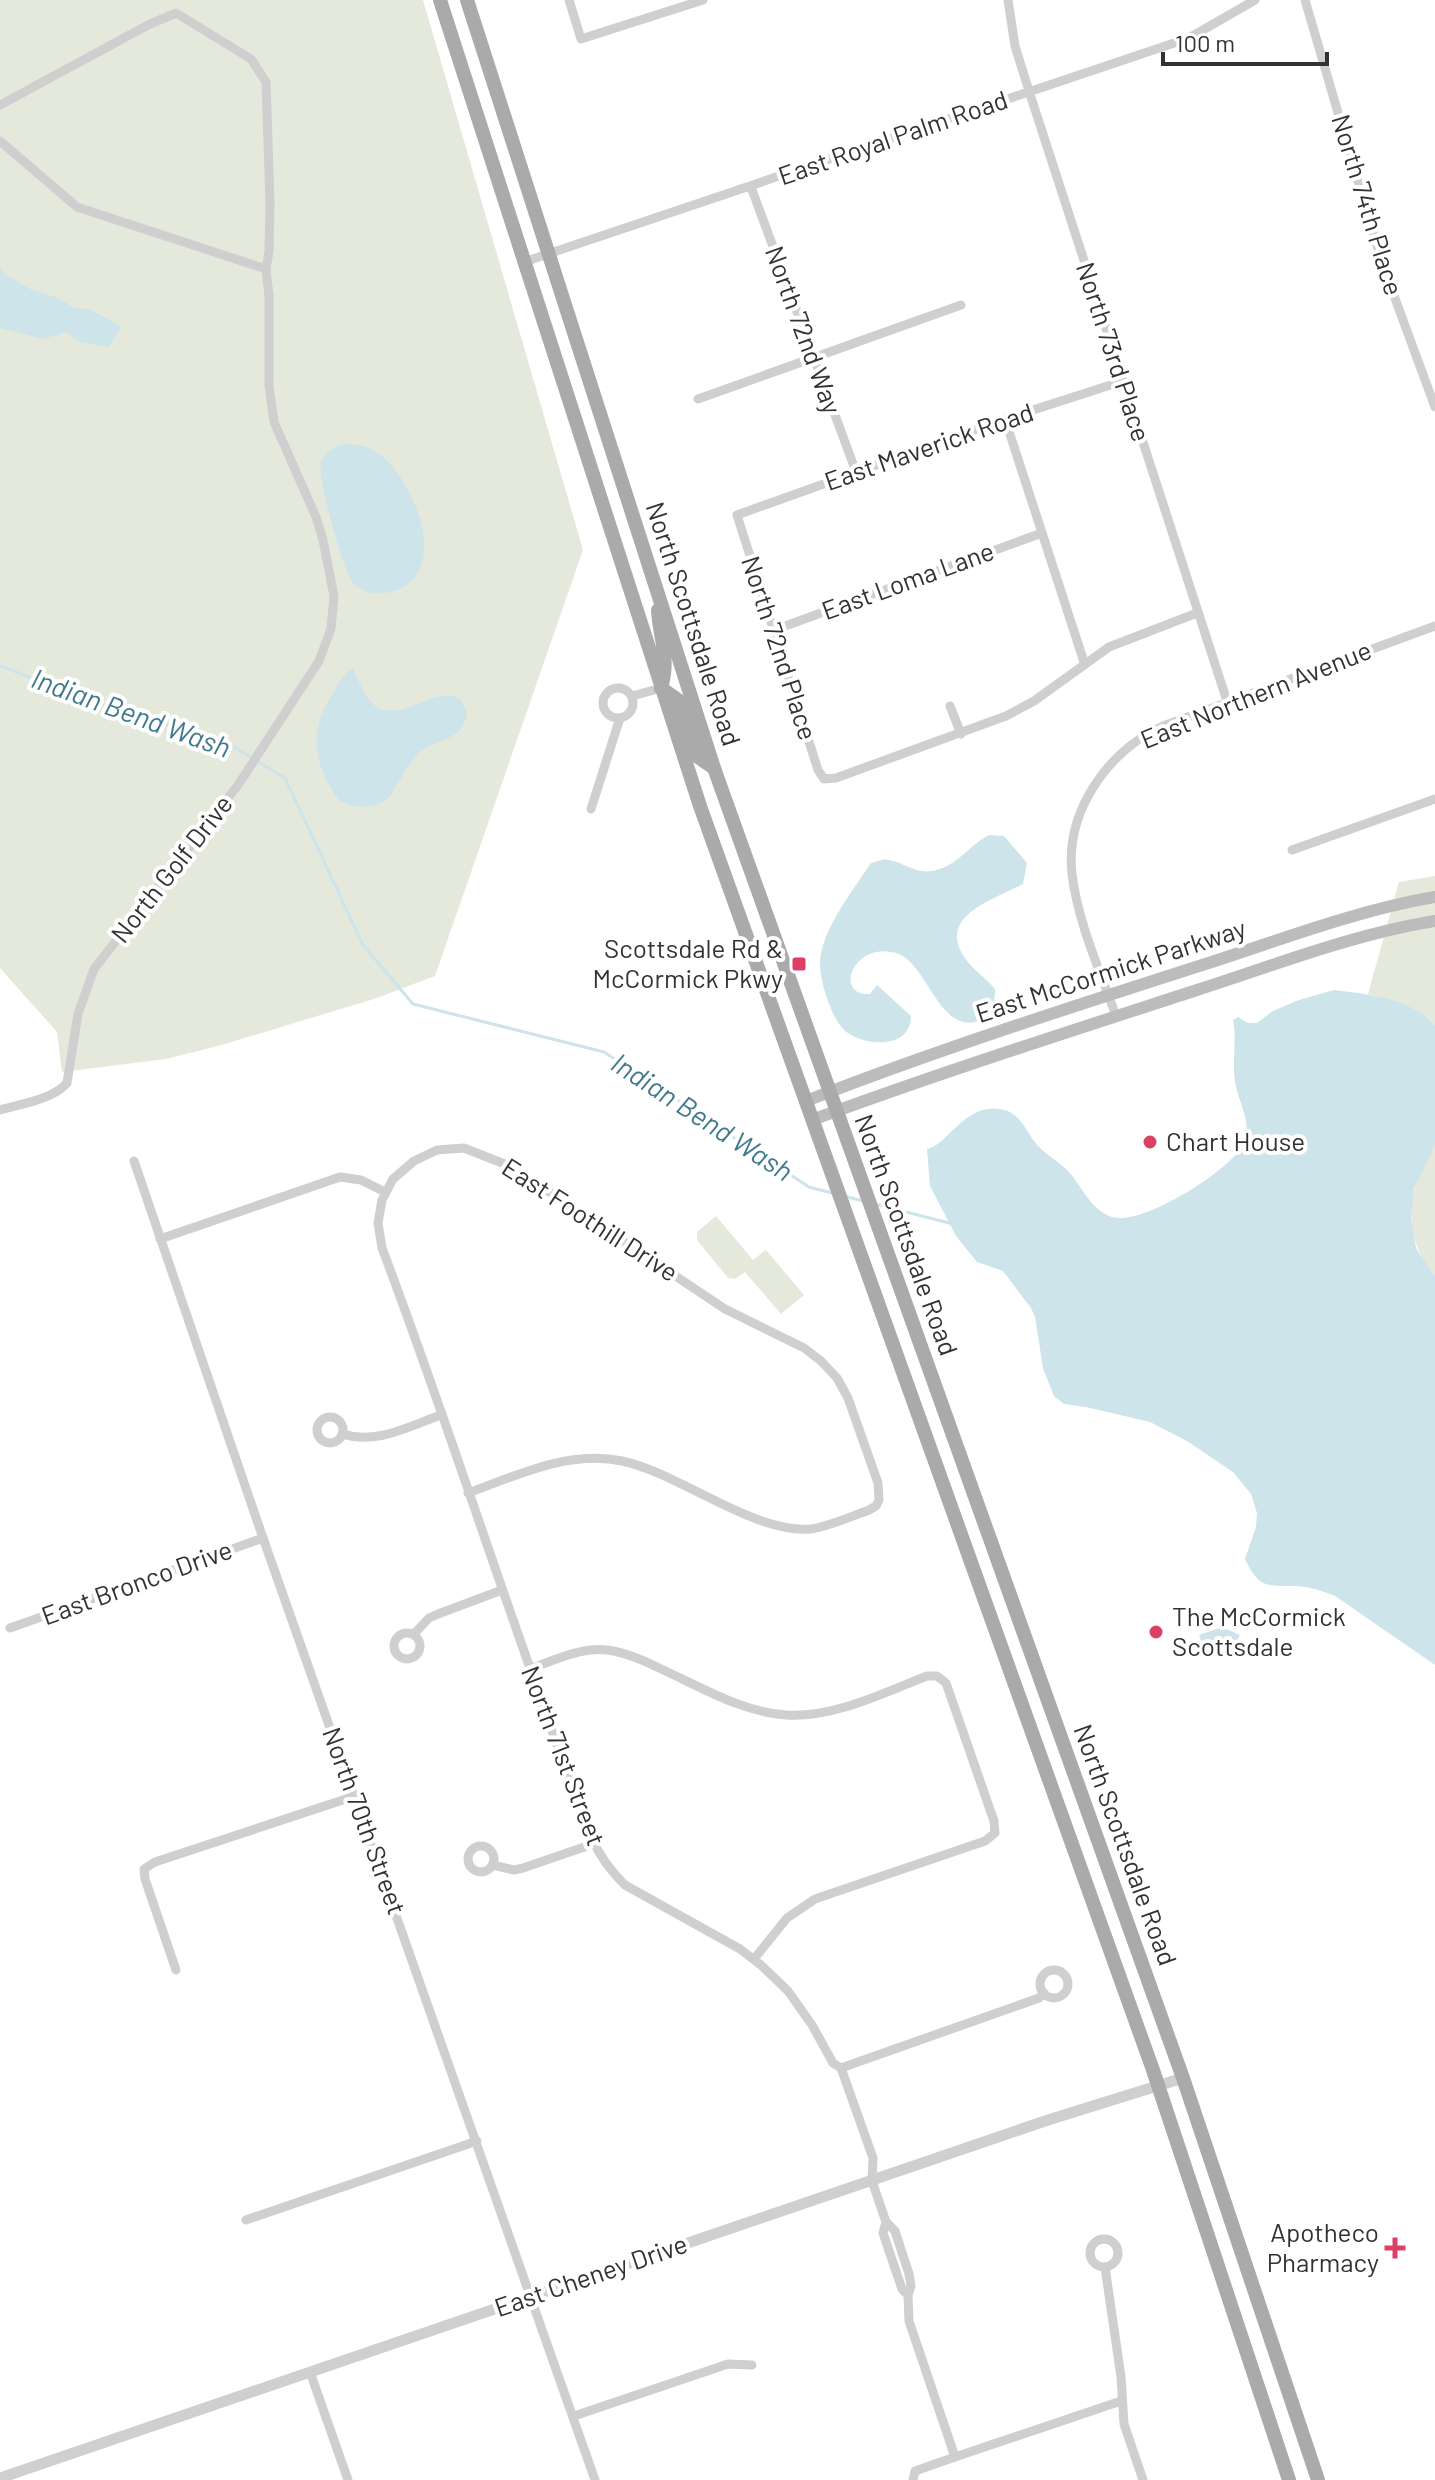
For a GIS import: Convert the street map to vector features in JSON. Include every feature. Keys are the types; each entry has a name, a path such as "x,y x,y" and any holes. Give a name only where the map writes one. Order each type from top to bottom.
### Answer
{"main road":[{"name":"North Scottsdale Road","path":"440,0 661,688 729,889 1158,2085 1289,2480"},
{"name":"North Scottsdale Road","path":"467,0 714,768 1183,2078 1318,2480"},
{"path":"656,588 659,637 667,664 661,688 678,700 698,757 714,768"},
{"name":"East McCormick Parkway","path":"806,1101 1109,995 1326,924 1396,904 1435,897"},
{"name":"East McCormick Parkway","path":"813,1123 836,1111 1116,1016 1327,948 1403,926 1435,921"}],"street":[{"path":"569,0 581,39 703,0"},
{"name":"North 73rd Place","path":"1008,0 1015,46 1029,91 1227,701"},
{"name":"East Royal Palm Road","path":"524,262 1189,38 1255,0"},
{"name":"North 74th Place","path":"1305,0 1382,263 1435,407"},
{"name":"North Golf Drive","path":"0,105 176,13 251,59 266,82 270,204 266,269 269,386 274,422 316,517 334,596 331,629 319,661 238,785 94,969 78,1014 68,1080 61,1090 52,1094 0,1110"},
{"path":"0,141 77,207 266,269"},
{"name":"North 72nd Way","path":"751,187 856,472"},
{"path":"698,399 961,305"},
{"name":"East Maverick Road","path":"737,515 1005,419 1123,381"},
{"path":"1005,419 1084,662"},
{"name":"North 72nd Place","path":"737,515 818,770 824,779 836,778 961,734"},
{"name":"East Loma Lane","path":"774,630 1042,533"},
{"path":"950,706 961,734 1020,710 1084,662 1133,636 1197,613"},
{"name":"East Northern Avenue","path":"1116,1016 1086,929 1072,871 1072,850 1082,811 1101,773 1130,744 1163,726 1435,626"},
{"path":"620,718 607,712 604,698 610,690 619,688 632,696 661,688"},
{"path":"591,809 620,718 632,710 632,696"},
{"path":"1292,850 1435,799"},
{"name":"East Foothill Drive","path":"385,1192 405,1167 437,1150 464,1148 493,1158 541,1185 725,1309 812,1353 832,1372 848,1398 878,1483 879,1500 869,1510 824,1526 783,1528 642,1467 623,1461 588,1458 554,1463 468,1493"},
{"name":"North 70th Street","path":"134,1161 263,1538 595,2480"},
{"path":"160,1239 340,1177 361,1180 385,1192"},
{"name":"North 71st Street","path":"385,1192 378,1223 380,1239 593,1844 612,1873 625,1885 754,1959 788,1991 833,2063 841,2068 873,2158 872,2181 886,2222 895,2231 900,2247 911,2286 908,2295 909,2321 955,2457"},
{"path":"343,1434 366,1439 441,1415"},
{"name":"East Bronco Drive","path":"10,1628 263,1538"},
{"path":"414,1634 429,1618 502,1590"},
{"path":"530,1669 572,1654 605,1649 641,1659 741,1705 787,1715 832,1709 927,1676 937,1676 946,1683 994,1821 995,1833 985,1841 815,1899 787,1918 754,1959"},
{"path":"176,1970 144,1869 155,1862 355,1796"},
{"path":"493,1865 514,1870 593,1844"},
{"path":"841,2068 1039,1998 1044,1993"},
{"name":"East Cheney Drive","path":"0,2478 1183,2078"},
{"path":"246,2220 477,2141"},
{"name":"North 71st Street","path":"886,2222 883,2233 902,2289 908,2295"},
{"path":"889,2250 900,2247"},
{"path":"1105,2267 1121,2377 1124,2424 1143,2480"},
{"path":"574,2416 728,2364 752,2365"},
{"path":"310,2372 348,2480"},
{"path":"913,2480 915,2471 1121,2401"}],"shaded area":[{"path":"0,0 423,0 583,550 435,976 374,999 218,1046 166,1059 62,1072 57,1032 0,968"},
{"path":"1435,876 1435,1025 1412,1008 1368,994 1399,882"},
{"path":"1435,1144 1435,1277 1416,1244 1411,1211 1418,1178"},
{"path":"716,1216 753,1260 766,1250 804,1295 781,1314 745,1272 735,1279 728,1278 697,1240 697,1232"}],"water":[{"path":"0,268 30,289 58,298 74,308 89,309 121,326 109,347 80,342 66,332 43,339 0,328"},
{"path":"344,444 366,447 386,460 409,492 418,512 424,551 420,569 410,583 397,590 374,593 360,588 354,584 344,563 327,504 321,462 333,448"},
{"path":"353,669 365,695 378,709 402,709 432,698 451,696 460,699 467,713 460,730 417,755 389,797 365,807 339,800 324,773 317,747 317,734 325,707 342,679"},
{"path":"989,835 1004,836 1027,863 1023,884 972,911 958,931 958,943 965,958 995,989 990,1011 984,1018 967,1023 955,1019 909,961 899,954 883,951 860,960 853,969 852,987 858,992 870,994 877,985 911,1016 909,1027 895,1040 885,1042 852,1036 835,1017 827,997 820,961 826,936 871,863 887,860 920,871 940,869"},
{"path":"1334,990 1401,1003 1435,1025 1435,1144 1414,1189 1411,1218 1416,1248 1435,1277 1435,1665 1335,1596 1307,1587 1271,1585 1260,1581 1245,1559 1256,1527 1257,1513 1251,1494 1233,1472 1187,1441 1150,1422 1064,1404 1054,1396 1043,1368 1031,1308 1003,1271 977,1262 956,1236 930,1186 927,1149 942,1141 976,1113 999,1109 1018,1118 1038,1146 1072,1175 1092,1203 1104,1213 1126,1218 1164,1205 1224,1166 1245,1141 1247,1126 1234,1074 1233,1020 1238,1017 1248,1023 1257,1023 1273,1011"},
{"path":"1222,1627 1240,1635 1233,1648 1221,1642 1216,1655 1205,1650 1199,1635"}],"waterway":[{"name":"Indian Bend Wash","path":"0,666 122,712 222,740 251,757"},
{"name":"Indian Bend Wash","path":"257,761 285,778 363,945 413,1004 604,1052 809,1187 832,1193"},
{"name":"Indian Bend Wash","path":"844,1196 863,1201"},
{"name":"Indian Bend Wash","path":"875,1204 953,1224"}],"place":[{"name":"Scottsdale Rd & McCormick Pkwy","path":"799,964"},
{"name":"Chart House","path":"1150,1142"},
{"name":"The McCormick Scottsdale","path":"1156,1632"},
{"name":"Apotheco Pharmacy","path":"1395,2248"}]}
